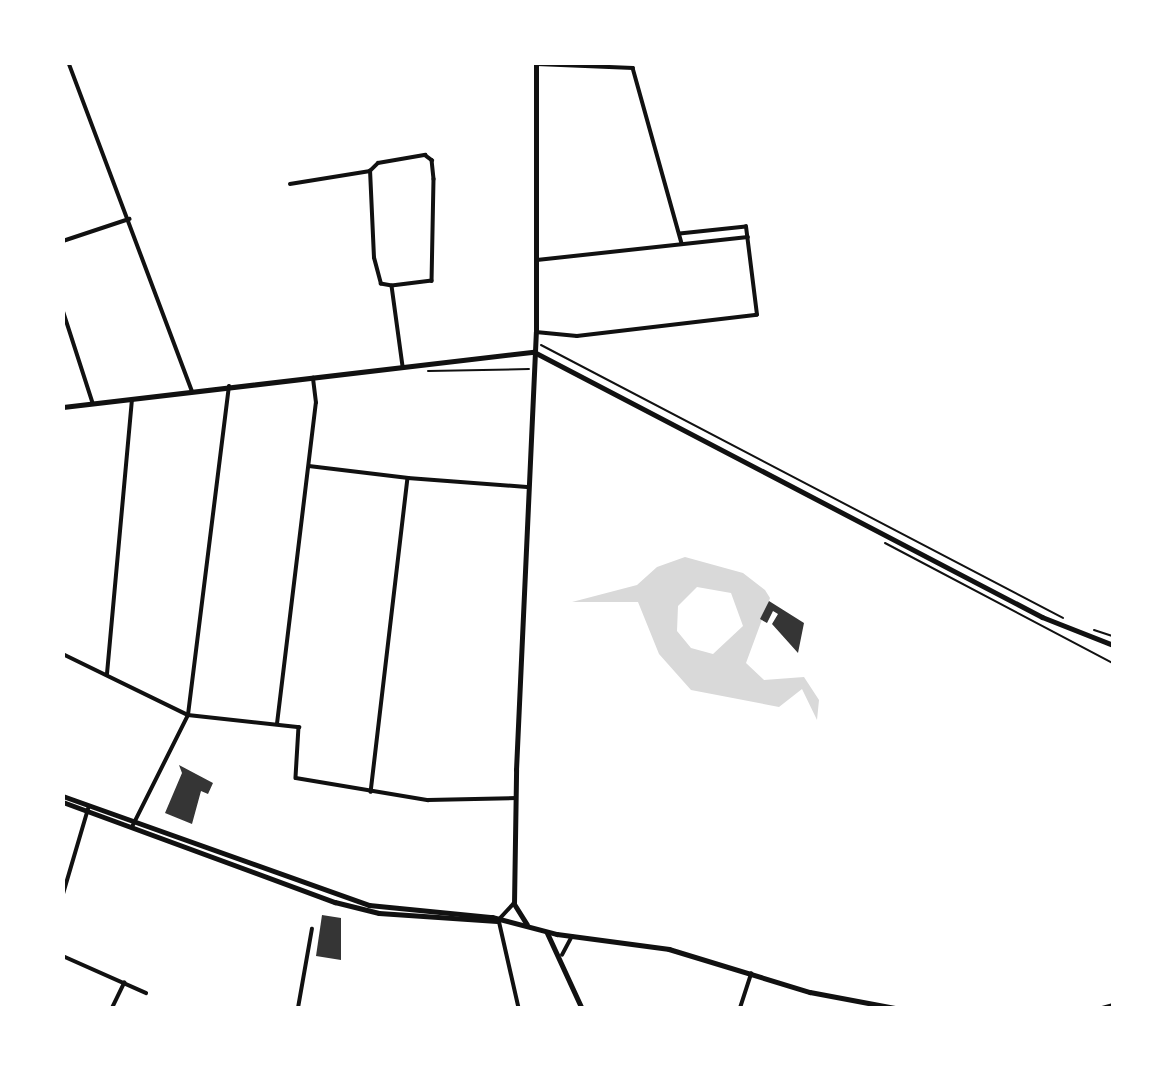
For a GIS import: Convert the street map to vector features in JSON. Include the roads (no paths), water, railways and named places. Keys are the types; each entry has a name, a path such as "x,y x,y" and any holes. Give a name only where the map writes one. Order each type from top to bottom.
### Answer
{"main road":[{"path":"63,407 534,349 1042,617 1113,645"}],"street":[{"path":"69,63 192,391"},
{"path":"527,926 514,904 527,487 536,332 536,64 633,66 682,243"},
{"path":"290,184 370,171 378,163 425,155 432,160 432,281 392,286 381,284 374,258 370,171"},
{"path":"63,241 129,219"},
{"path":"536,332 577,336 757,315 746,227 680,234"},
{"path":"537,260 748,237"},
{"path":"392,286 403,366"},
{"path":"63,310 93,403"},
{"path":"277,724 309,466 313,376"},
{"path":"132,824 188,715 229,386"},
{"path":"107,675 132,398"},
{"path":"309,466 408,478 527,487"},
{"path":"371,792 408,478"},
{"path":"63,654 188,715 299,727 296,778 428,800 516,798"},
{"path":"63,796 90,804 132,824 335,902 394,915 499,920 514,904"},
{"path":"63,802 319,891 395,908 499,920 572,936 669,949 751,974 895,1008"},
{"path":"63,894 90,804"},
{"path":"394,915 395,908"},
{"path":"499,920 519,1008"},
{"path":"298,1008 312,929"},
{"path":"547,931 562,955 582,1008"},
{"path":"562,955 572,936"},
{"path":"63,956 146,993"},
{"path":"740,1008 751,974"},
{"path":"112,1008 124,983"},
{"path":"1102,1008 1113,1005"}]}
